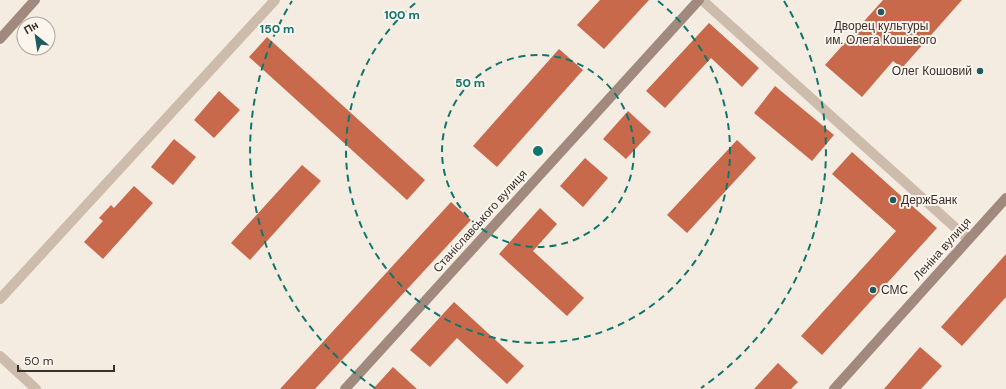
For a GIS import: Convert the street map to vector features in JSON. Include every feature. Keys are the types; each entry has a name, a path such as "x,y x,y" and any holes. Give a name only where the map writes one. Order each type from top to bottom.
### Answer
{"street":[{"path":"0,39 35,0"},
{"path":"0,299 275,0"},
{"path":"700,0 968,239"},
{"name":"Станіславського вулиця","path":"345,389 700,0"},
{"name":"Леніна вулиця","path":"834,389 1006,198"},
{"path":"0,356 36,389"}],"building":[{"path":"600,0 649,0 604,49 577,25"},
{"path":"883,0 962,0 902,68 893,61 862,97 825,65"},
{"path":"709,23 759,68 742,87 711,58 665,108 646,91"},
{"path":"267,37 425,180 407,200 249,57"},
{"path":"559,49 583,70 497,167 473,146"},
{"path":"775,86 834,135 812,161 754,113"},
{"path":"219,91 240,110 214,138 194,120"},
{"path":"628,111 651,132 626,159 603,139"},
{"path":"174,139 196,157 173,185 151,167"},
{"path":"737,140 756,158 687,233 667,215"},
{"path":"852,152 937,228 822,355 801,336 896,231 832,174"},
{"path":"585,158 608,178 583,207 560,186"},
{"path":"302,165 321,181 250,260 231,243"},
{"path":"134,186 153,203 103,259 84,242 103,221 99,218 111,205 114,208"},
{"path":"451,202 471,220 315,389 280,389"},
{"path":"540,208 557,224 533,251 584,298 567,316 499,254"},
{"path":"1006,254 1006,297 962,346 941,327"},
{"path":"454,302 524,366 507,384 457,338 430,367 410,350"},
{"path":"920,347 942,366 921,389 884,389"},
{"path":"778,363 798,382 791,389 754,389"},
{"path":"393,367 417,389 373,389"}],"place":[{"name":"Дворец культуры им. Олега Кошевого","path":"881,12"},
{"name":"Олег Кошовий","path":"980,71"},
{"name":"ДержБанк","path":"893,200"},
{"name":"СМС","path":"873,290"}]}
